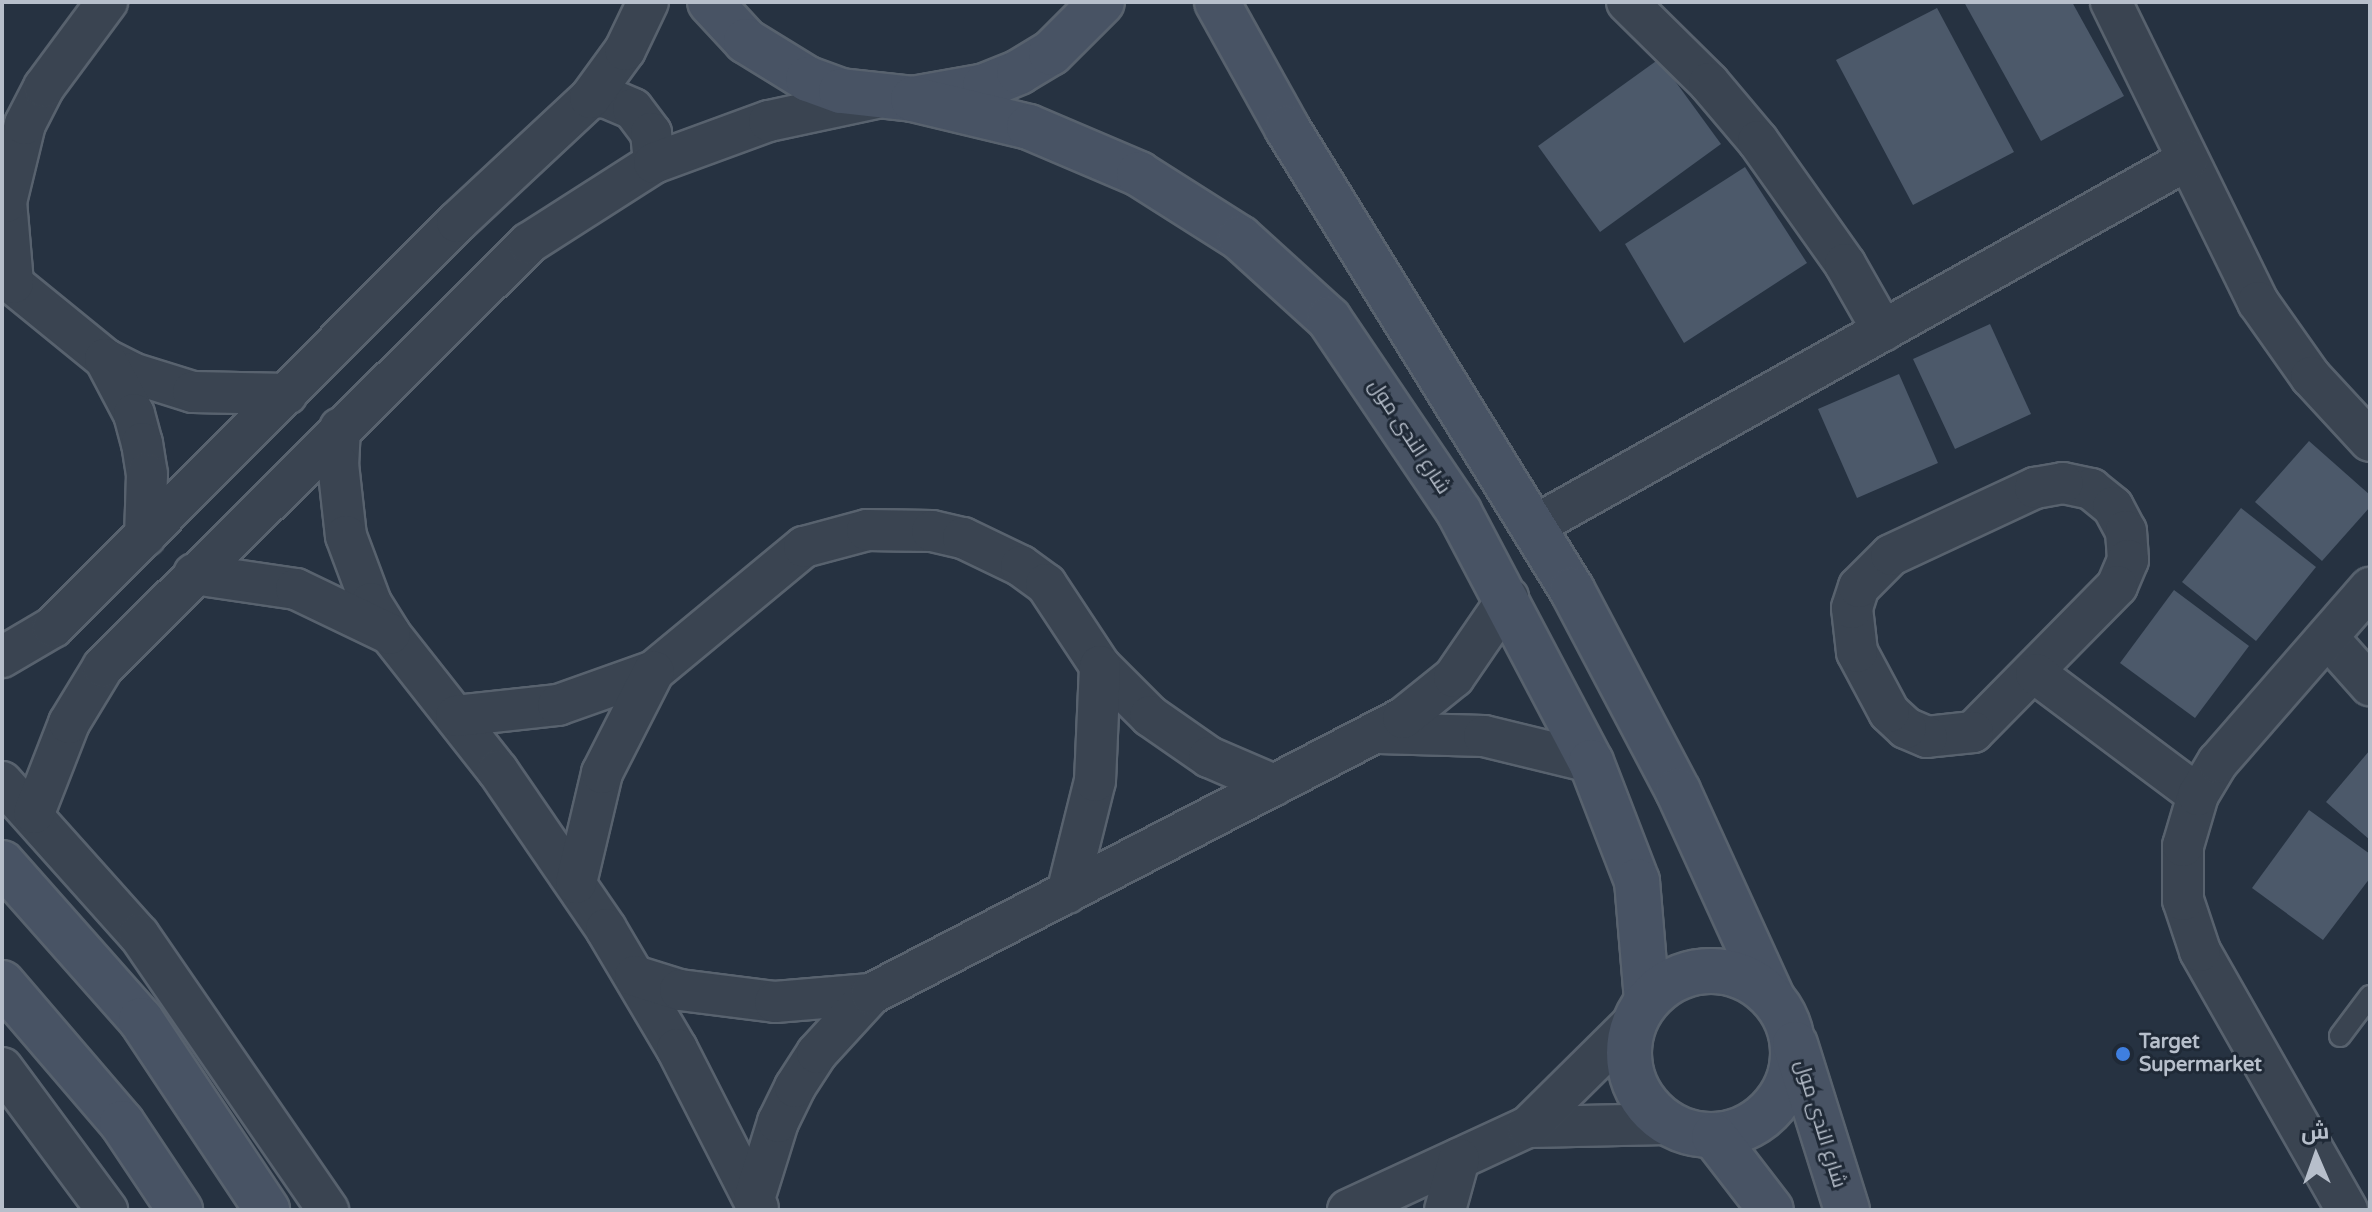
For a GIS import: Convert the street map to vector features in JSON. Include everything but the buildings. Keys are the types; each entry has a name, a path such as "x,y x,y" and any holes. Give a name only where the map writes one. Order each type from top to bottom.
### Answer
{"street":[{"path":"107,2 44,87 25,124 10,176 6,243 8,279 105,359 193,392 287,394"},
{"path":"2,657 53,627 457,222 590,98 625,50 648,2"},
{"name":"شارع الندى مول","path":"710,2 746,41 776,62 841,91 895,98 1029,127 1099,155 1191,204 1287,277 1329,319 1396,414 1508,598 1591,762 1637,881 1641,1011"},
{"path":"34,813 69,723 103,667 529,243 654,163 769,121 895,98 950,96 1019,72 1060,45 1102,2"},
{"path":"1217,2 1287,128 1534,526 1678,791 1793,1039 1788,1085 1775,1105 1737,1132 1714,1136 1669,1124 1528,1127"},
{"path":"1627,2 1709,83 1758,141 1820,226 1883,331"},
{"path":"2111,2 2258,302 2311,377 2370,441"},
{"path":"2,111 44,87"},
{"path":"590,98 605,97 633,109 651,133 654,163"},
{"path":"1534,526 2187,160"},
{"path":"105,359 134,414 142,443 148,489 145,536"},
{"path":"340,428 338,464 346,536 371,603 390,634 456,716 576,883 635,976 757,1204"},
{"path":"2063,483 2091,489 2113,507 2126,531 2128,560 2117,586 2036,674 1973,732 1927,737 1906,728 1889,712 1857,652 1852,608 1859,587 1891,555 2035,488 2063,483"},
{"path":"456,716 558,705 654,671 804,547 835,536 899,529 963,538 1021,566 1046,584 1100,666 1179,737 1274,785"},
{"path":"194,574 296,589 390,634"},
{"path":"2347,1210 2200,951 2183,900 2183,846 2198,795 2227,752 2329,639 2370,588"},
{"path":"757,1204 764,1160 795,1087 817,1053 871,994 1375,734 1454,677 1508,598"},
{"path":"53,627 64,653 89,667 103,667"},
{"path":"2329,639 2370,685"},
{"path":"1067,893 1095,781 1100,666"},
{"path":"576,883 602,773 654,671"},
{"path":"2036,674 2198,795"},
{"path":"1375,734 1484,736 1591,762"},
{"path":"2,782 34,813 139,935 328,1210"},
{"path":"2,863 141,1020 267,1210"},
{"path":"1348,1210 1528,1127 1664,985 1708,970 1732,973 1772,997"},
{"path":"635,976 680,990 759,1001 871,994"},
{"path":"2,983 122,1123 180,1210"},
{"path":"1641,1011 1629,1067 1650,1109 1669,1124"},
{"name":"شارع الندى مول","path":"1793,1039 1847,1210"},
{"path":"2,1068 107,1210"},
{"path":"1714,1136 1771,1210"},
{"path":"1445,1210 1459,1159"}],"lane":[{"path":"2340,1036 2370,996"}],"place":[{"name":"Target Supermarket","path":"2123,1054"}]}
